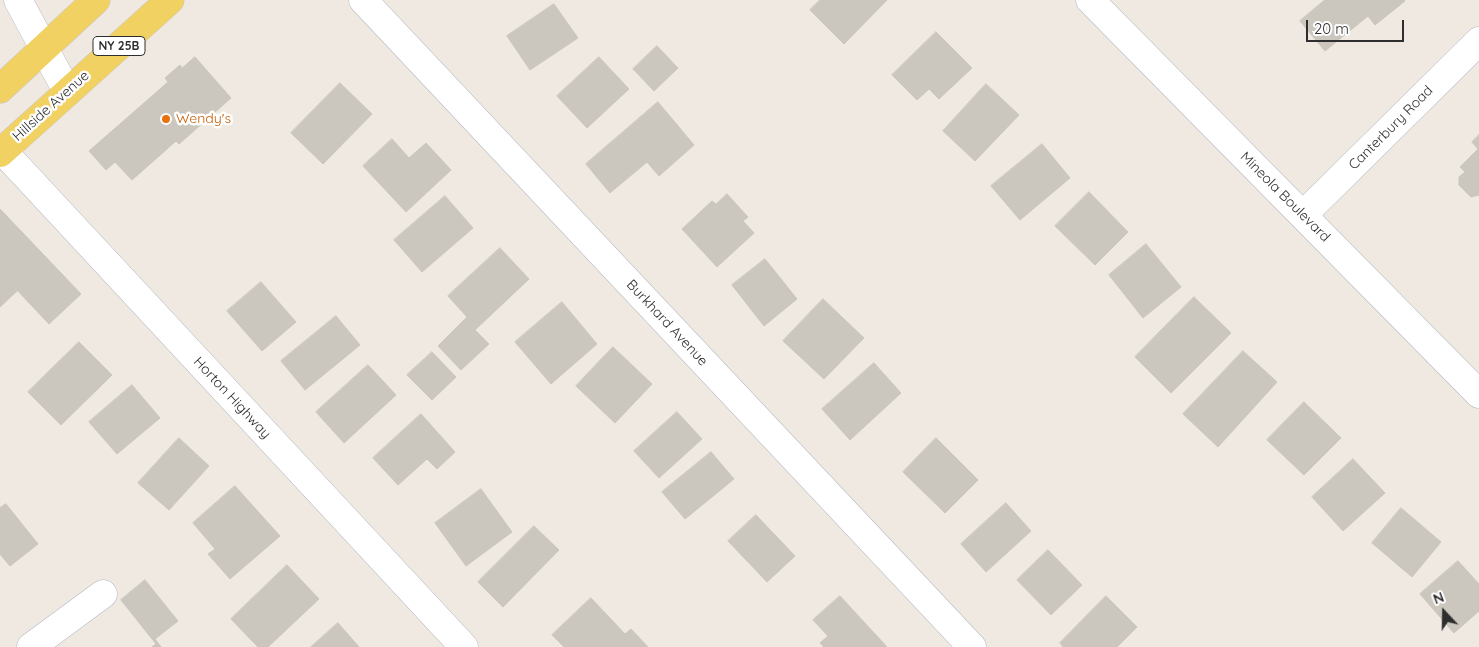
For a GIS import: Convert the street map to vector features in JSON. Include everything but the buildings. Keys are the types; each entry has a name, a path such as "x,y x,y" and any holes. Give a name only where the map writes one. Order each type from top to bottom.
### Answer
{"main road":[{"path":"0,89 96,0"},
{"name":"Hillside Avenue","path":"1,151 170,0"}],"street":[{"path":"18,0 67,91"},
{"name":"Burkhard Avenue","path":"363,0 972,647"},
{"name":"Mineola Boulevard","path":"1090,0 1479,394"},
{"name":"Canterbury Road","path":"1303,215 1479,41"},
{"name":"Horton Highway","path":"1,151 464,647"},
{"path":"31,647 103,594"}],"place":[{"name":"Wendy's","path":"166,119"}]}
